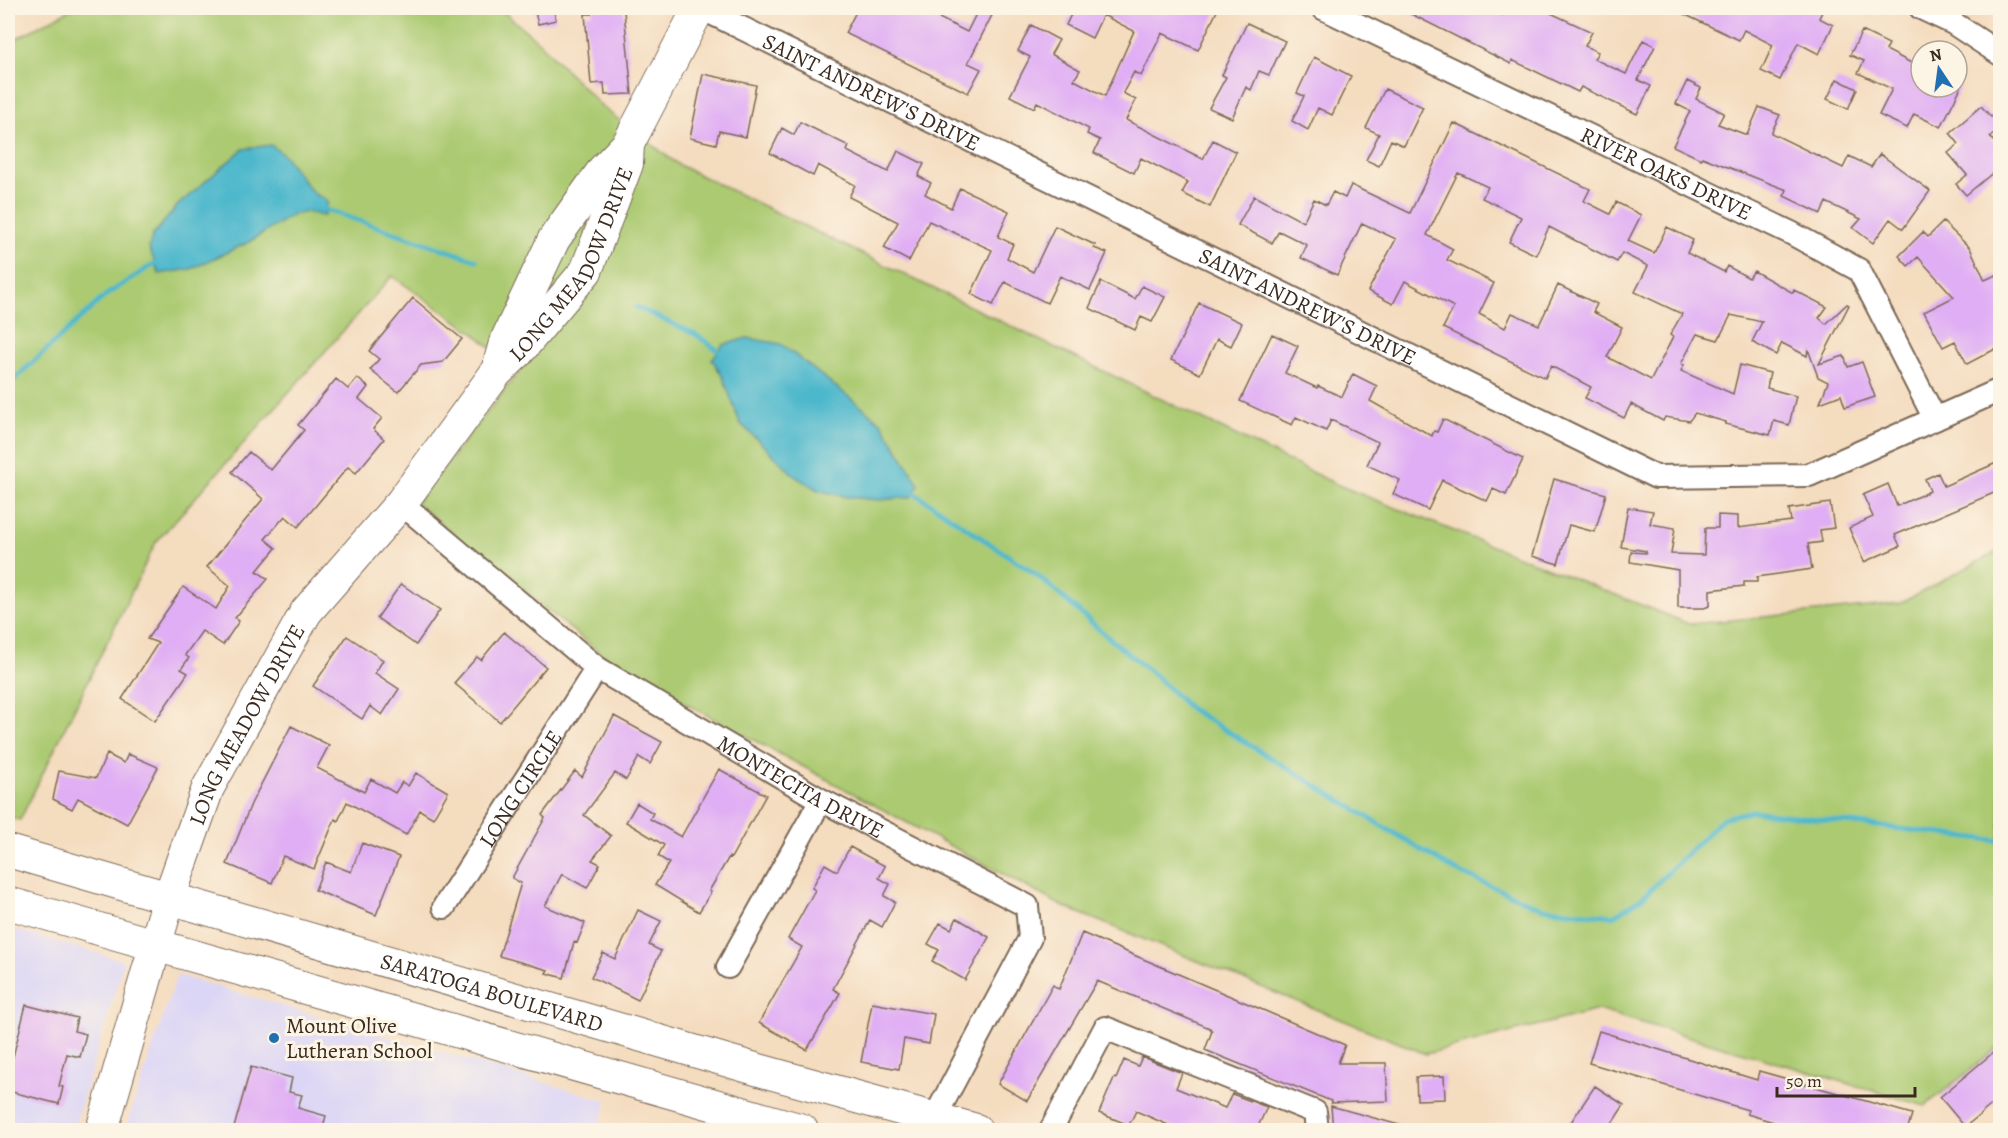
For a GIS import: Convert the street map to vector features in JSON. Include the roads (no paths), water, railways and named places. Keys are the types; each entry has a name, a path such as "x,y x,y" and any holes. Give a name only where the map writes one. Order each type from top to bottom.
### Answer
{"main road":[{"name":"LONG MEADOW DRIVE","path":"496,373 506,343 554,239 604,169 628,144 700,8"},
{"name":"LONG MEADOW DRIVE","path":"102,1131 169,898 208,788 306,612 401,503 496,373 519,352 586,271 627,164 628,144"},
{"name":"SARATOGA BOULEVARD","path":"8,851 976,1131"},
{"path":"8,903 744,1122 802,1131"},
{"path":"744,1122 759,1070"}],"street":[{"name":"SAINT ANDREW'S DRIVE","path":"700,8 1656,477 1809,475 2001,390"},
{"name":"RIVER OAKS DRIVE","path":"1323,8 1791,233 1859,270 1935,418"},
{"path":"1920,8 1953,23 2001,54"},
{"name":"MONTECITA DRIVE","path":"401,503 597,668 821,800 1027,906 1030,938 934,1119"},
{"name":"LONG CIRCLE","path":"444,907 597,668"},
{"path":"728,967 821,800"},
{"path":"1051,1131 1105,1028 1315,1112 1317,1131"}],"water":[{"path":"271,145 284,155 313,193 328,201 324,216 306,212 292,215 249,242 191,269 159,274 149,247 152,236 178,205 243,149"},
{"path":"747,338 781,344 881,422 919,484 911,497 880,500 847,497 818,490 796,477 740,423 723,377 712,359 723,345"}],"waterway":[{"path":"321,208 476,260"},
{"path":"8,385 106,295 160,260"},
{"path":"636,307 695,334 723,354"},
{"path":"910,490 1037,575 1158,678 1189,708 1456,871 1542,908 1613,916 1641,899 1723,818 1753,811 2000,841"}],"place":[{"name":"Mount Olive Lutheran School","path":"274,1038"}]}
